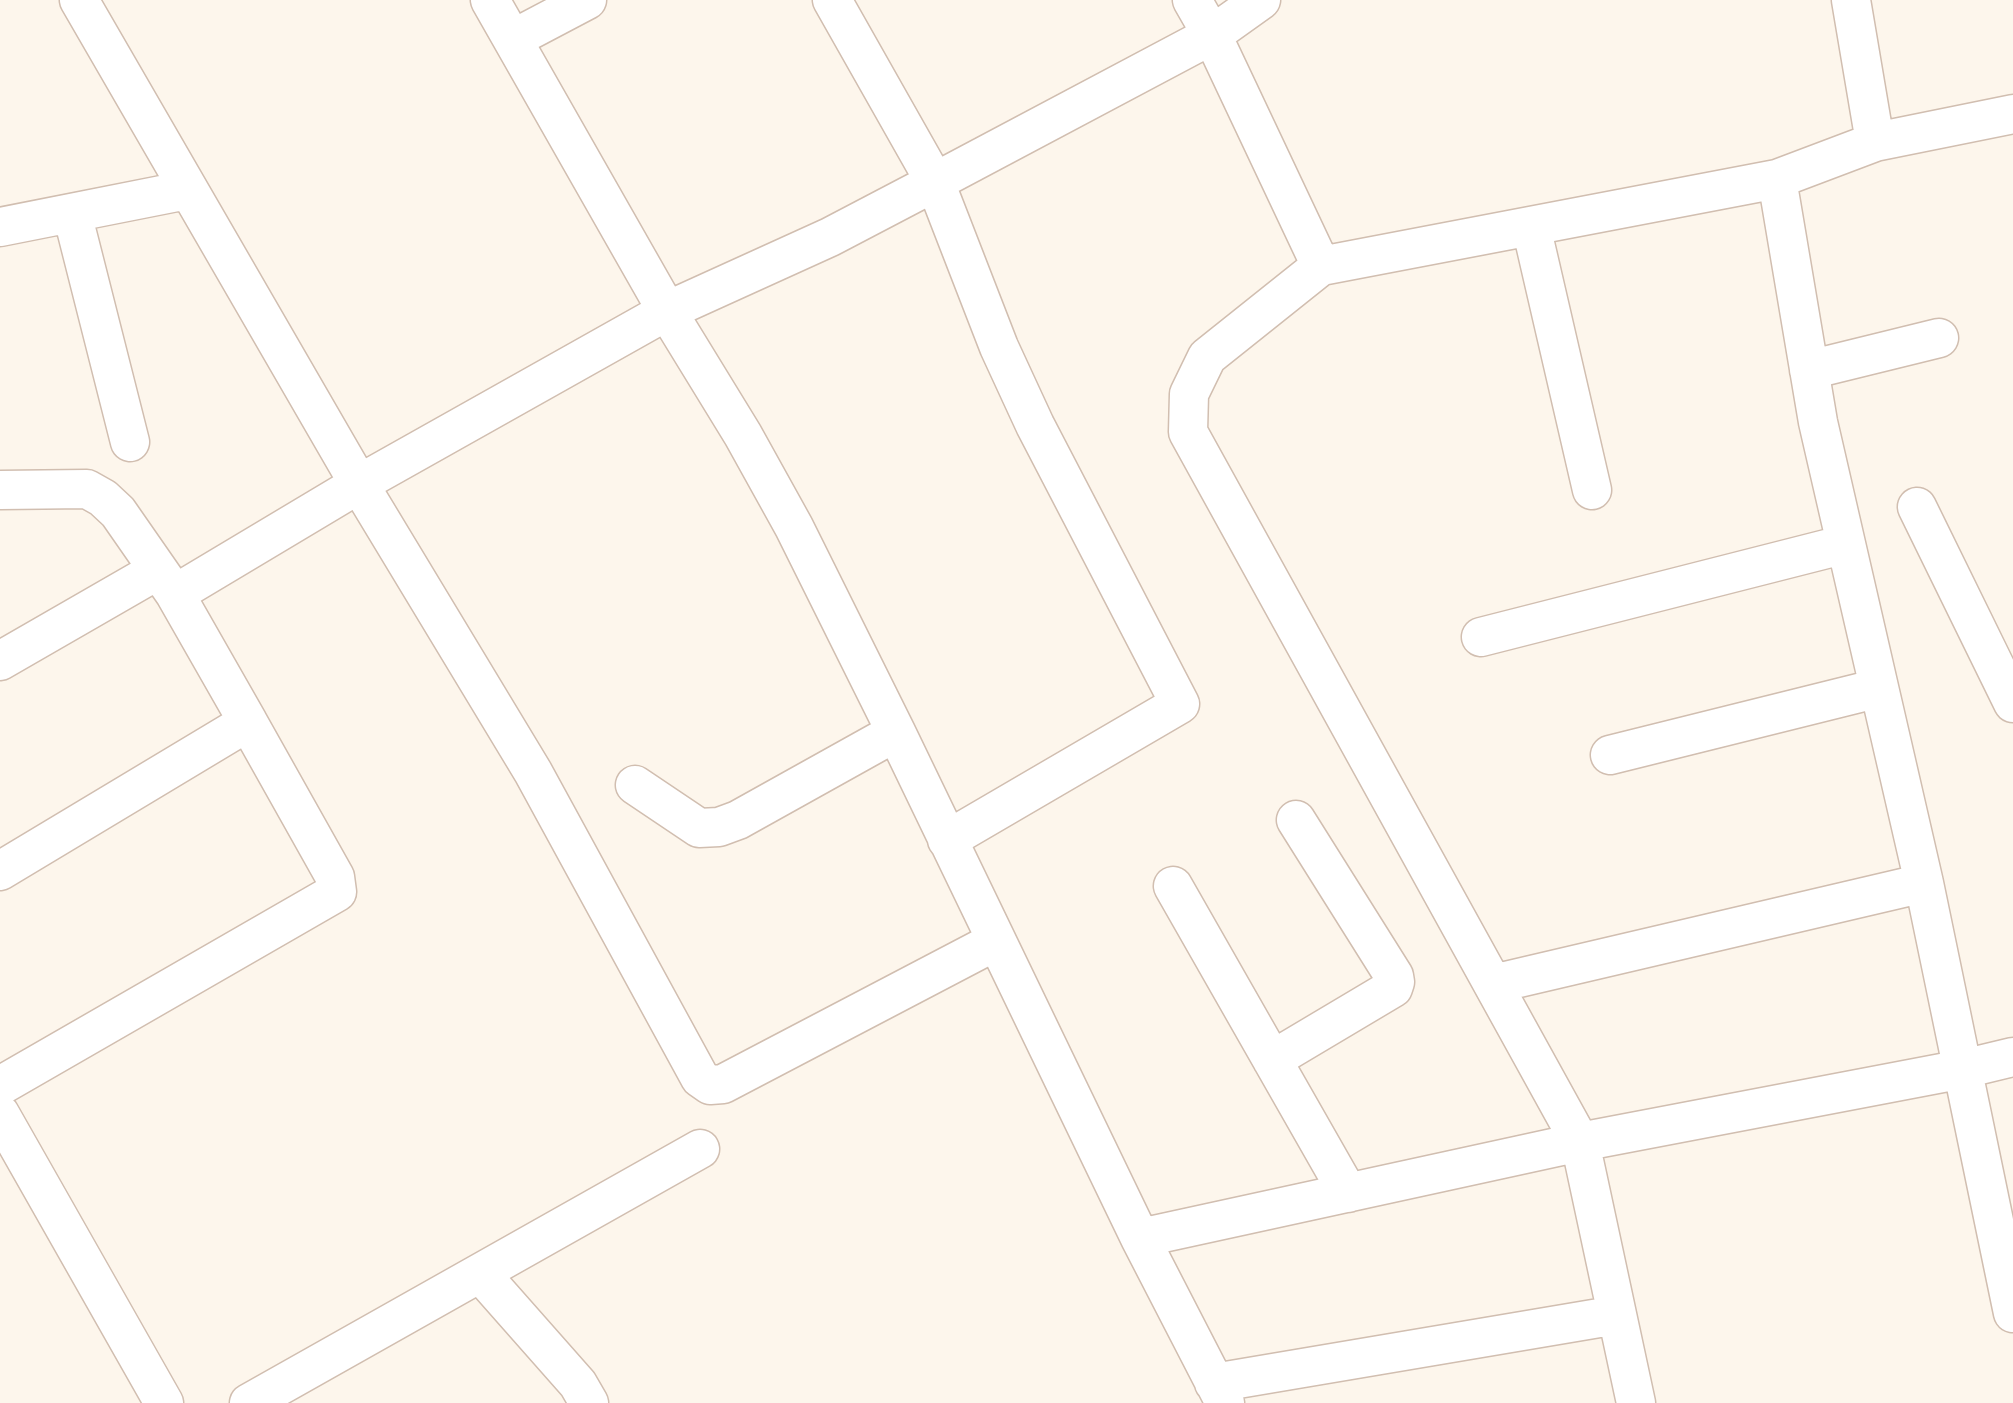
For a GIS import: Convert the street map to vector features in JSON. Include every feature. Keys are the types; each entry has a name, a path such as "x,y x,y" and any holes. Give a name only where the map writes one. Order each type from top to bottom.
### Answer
{"street":[{"path":"79,0 359,484 533,772 700,1078 710,1084 723,1084 996,941"},
{"path":"490,0 794,527 1140,1238 1220,1393 1617,1315"},
{"path":"513,39 587,0"},
{"path":"832,0 935,182 999,347 1035,425 1180,704 947,840"},
{"path":"1192,0 1212,35 1321,266"},
{"path":"0,661 166,582 359,484 667,311 830,237 1212,35 1261,0"},
{"path":"1851,0 1875,142"},
{"path":"1636,1403 1580,1142 1188,432 1189,394 1206,357 1321,266 1777,179 1875,142 2013,114"},
{"path":"1777,179 1818,422 1924,883 2013,1313"},
{"path":"0,227 187,190"},
{"path":"72,213 130,442"},
{"path":"1531,226 1592,490"},
{"path":"1809,370 1939,338"},
{"path":"0,490 87,489 103,498 118,512 166,582 248,722 335,877 337,892 0,1086"},
{"path":"1917,507 2013,703"},
{"path":"1481,637 1846,544"},
{"path":"1610,755 1879,688"},
{"path":"0,872 248,722"},
{"path":"635,785 699,828 719,827 738,821 896,732"},
{"path":"1272,1060 1392,988 1395,982 1394,976 1296,820"},
{"path":"1493,985 1924,883"},
{"path":"1172,886 1348,1193"},
{"path":"1140,1238 1580,1142 1963,1069 2013,1057"},
{"path":"0,1114 164,1403"},
{"path":"249,1403 699,1149"},
{"path":"480,1273 578,1384 589,1403"}]}
